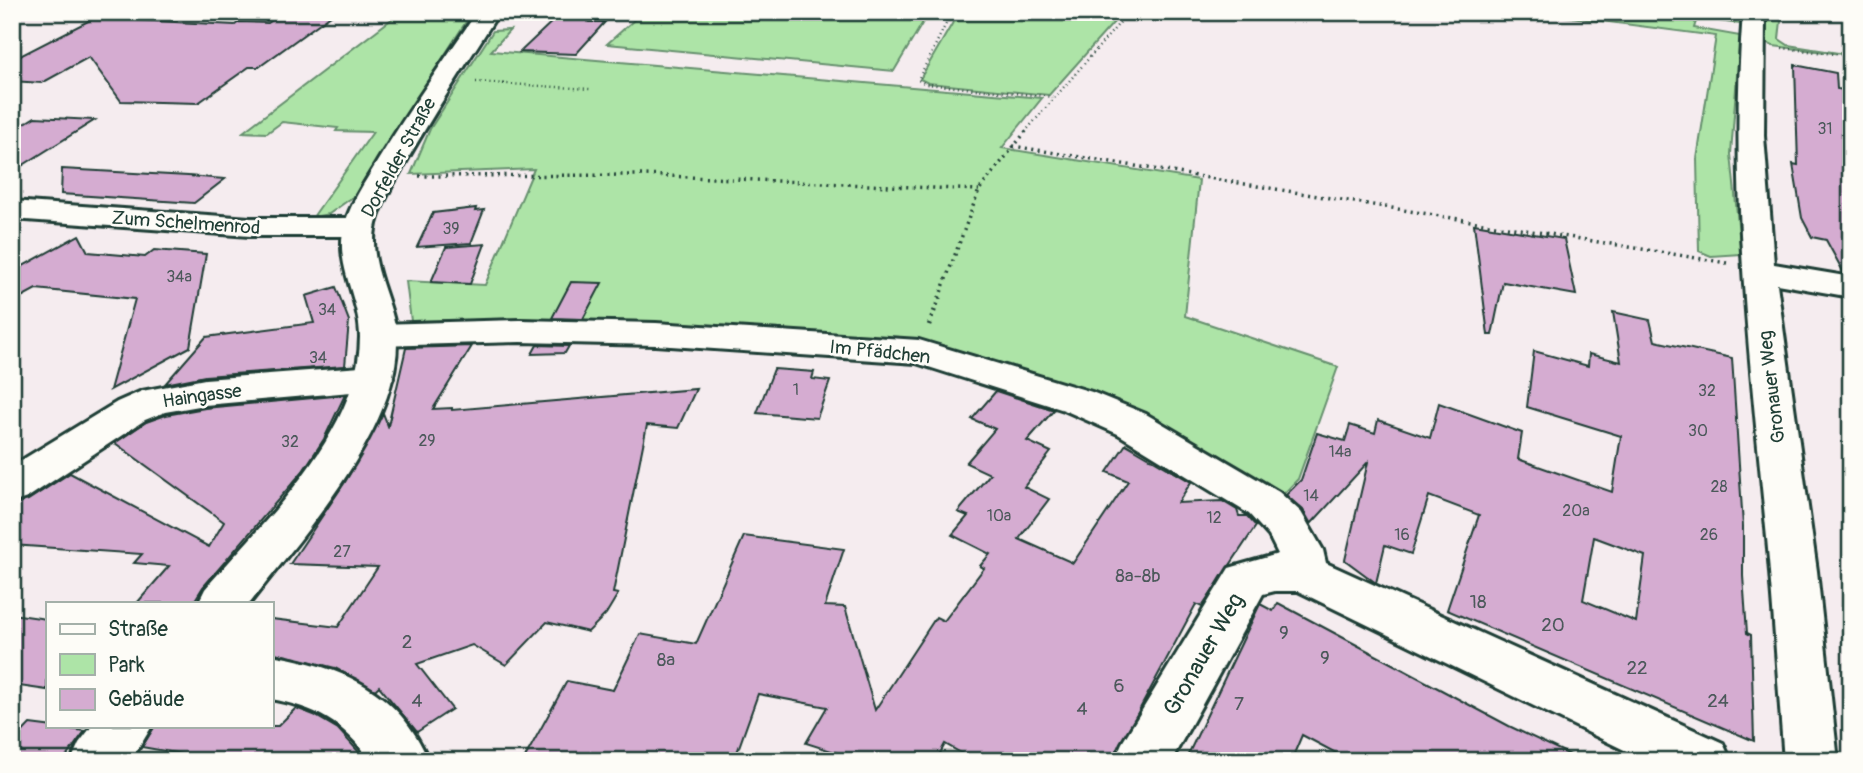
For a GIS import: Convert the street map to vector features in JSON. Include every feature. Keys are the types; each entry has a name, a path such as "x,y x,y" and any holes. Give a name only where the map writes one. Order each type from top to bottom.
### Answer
{"street":[{"name":"Dorfelder Straße","path":"223,602 327,472 352,429 374,378 377,335 359,253 359,227 383,176 488,12"},
{"name":"Gronauer Weg","path":"1754,12 1749,155 1767,364 1787,510 1811,761"},
{"name":"Zum Schelmenrod","path":"12,210 250,227 359,227"},
{"path":"12,232 43,213"},
{"path":"1759,271 1851,287"},
{"name":"Im Pfädchen","path":"377,335 520,331 656,334 919,352 1078,401 1132,424 1264,503 1285,524 1296,541 1306,575"},
{"name":"Haingasse","path":"12,487 131,411 156,400 205,392 374,378"},
{"name":"Gronauer Weg","path":"1141,761 1246,581 1258,575 1277,572 1306,575 1704,761"},
{"path":"273,677 293,680 352,703 370,718 402,761"},
{"path":"98,761 123,728"}],"path":[{"path":"953,12 918,80 926,84 1054,97"},
{"path":"919,352 979,190 1054,97 1129,12"},
{"path":"1751,44 1851,56"},
{"path":"473,82 590,89"},
{"path":"1013,146 1713,260 1759,271"},
{"path":"383,176 644,175 979,190"}],"green space":[{"path":"401,12 471,14 354,196 329,214 313,217 373,132 336,131 338,128 282,122 267,133 243,132"},
{"path":"643,12 929,12 894,71 607,44"},
{"path":"959,12 1123,12 1049,95 928,83 920,79"},
{"path":"1533,12 1698,12 1728,15 1728,12 1742,12 1741,24 1697,18 1694,28 1740,36 1731,154 1741,254 1711,256 1699,251 1697,159 1716,36"},
{"path":"1767,12 1782,12 1779,39 1788,45 1851,55 1773,46 1766,42"},
{"path":"510,30 491,51 1042,98 1002,148 1199,180 1185,316 1338,367 1298,479 1274,504 1147,425 930,351 452,328 456,320 411,321 406,281 485,285 534,169 411,174 430,129 493,31"}],"building":[{"path":"284,12 335,12 259,67 249,67 198,103 121,101 89,57 42,83 12,81 12,60 94,18 235,25 239,22 268,23"},
{"path":"558,16 593,17 589,22 605,22 576,54 520,52"},
{"path":"1795,65 1836,73 1837,89 1851,91 1851,274 1844,273 1826,240 1812,237 1802,218 1793,164 1798,165"},
{"path":"35,117 95,120 12,172 12,131"},
{"path":"62,169 225,179 194,203 61,194"},
{"path":"476,208 475,211 484,210 471,243 417,247 433,213"},
{"path":"1474,224 1564,239 1576,295 1503,282 1492,335 1488,335"},
{"path":"79,235 88,252 145,257 154,250 206,254 190,347 110,390 135,299 36,289 12,302 12,272"},
{"path":"485,244 470,284 431,282 446,247"},
{"path":"571,282 602,283 583,319 552,318"},
{"path":"336,287 349,321 345,366 205,376 165,384 206,337 314,323 306,296"},
{"path":"1613,312 1650,320 1655,341 1732,358 1743,526 1743,576 1747,633 1751,635 1754,741 1447,610 1479,515 1429,496 1411,554 1385,545 1376,583 1345,560 1368,462 1311,524 1303,510 1286,495 1301,480 1317,433 1345,441 1350,425 1375,433 1378,420 1430,438 1439,403 1522,433 1518,459 1612,492 1621,436 1527,407 1534,351 1588,366 1589,354 1621,362","holes":["1594,537 1645,556 1636,622 1583,600"]},
{"path":"537,345 569,346 565,353 532,354"},
{"path":"472,346 433,409 452,410 696,389 678,428 647,425 613,593 618,594 606,614 588,632 547,622 506,665 472,645 417,664 452,709 417,732 379,686 375,690 335,668 273,652 273,619 338,627 378,567 290,564 345,482 383,413 388,426 406,348"},
{"path":"774,369 814,372 812,379 830,381 817,418 757,413"},
{"path":"996,391 1054,410 1027,441 1051,452 1024,487 1049,499 1019,539 1073,563 1128,481 1107,472 1126,444 1191,482 1178,503 1222,501 1237,510 1239,516 1247,516 1256,526 1202,607 1196,604 1112,761 975,761 945,744 936,761 863,761 806,743 827,707 758,694 734,761 523,761 567,681 613,690 640,634 696,644 744,536 844,549 825,606 845,607 875,710 936,617 944,621 984,568 980,566 990,554 952,535 968,516 958,512 990,474 966,463 995,429 972,419"},
{"path":"345,395 324,439 303,471 203,587 194,602 138,602 169,566 134,563 142,554 12,545 12,505 28,500 70,473 209,547 224,522 115,443 146,422 166,415 205,408"},
{"path":"1278,603 1509,726 1583,761 1351,761 1302,735 1291,761 1185,761 1260,604 1273,611"},
{"path":"12,614 46,619 46,690 12,685"},
{"path":"296,708 314,715 338,729 367,761 221,761 142,747 154,728 278,726"},
{"path":"30,724 85,731 63,761 12,761 12,743"}]}
